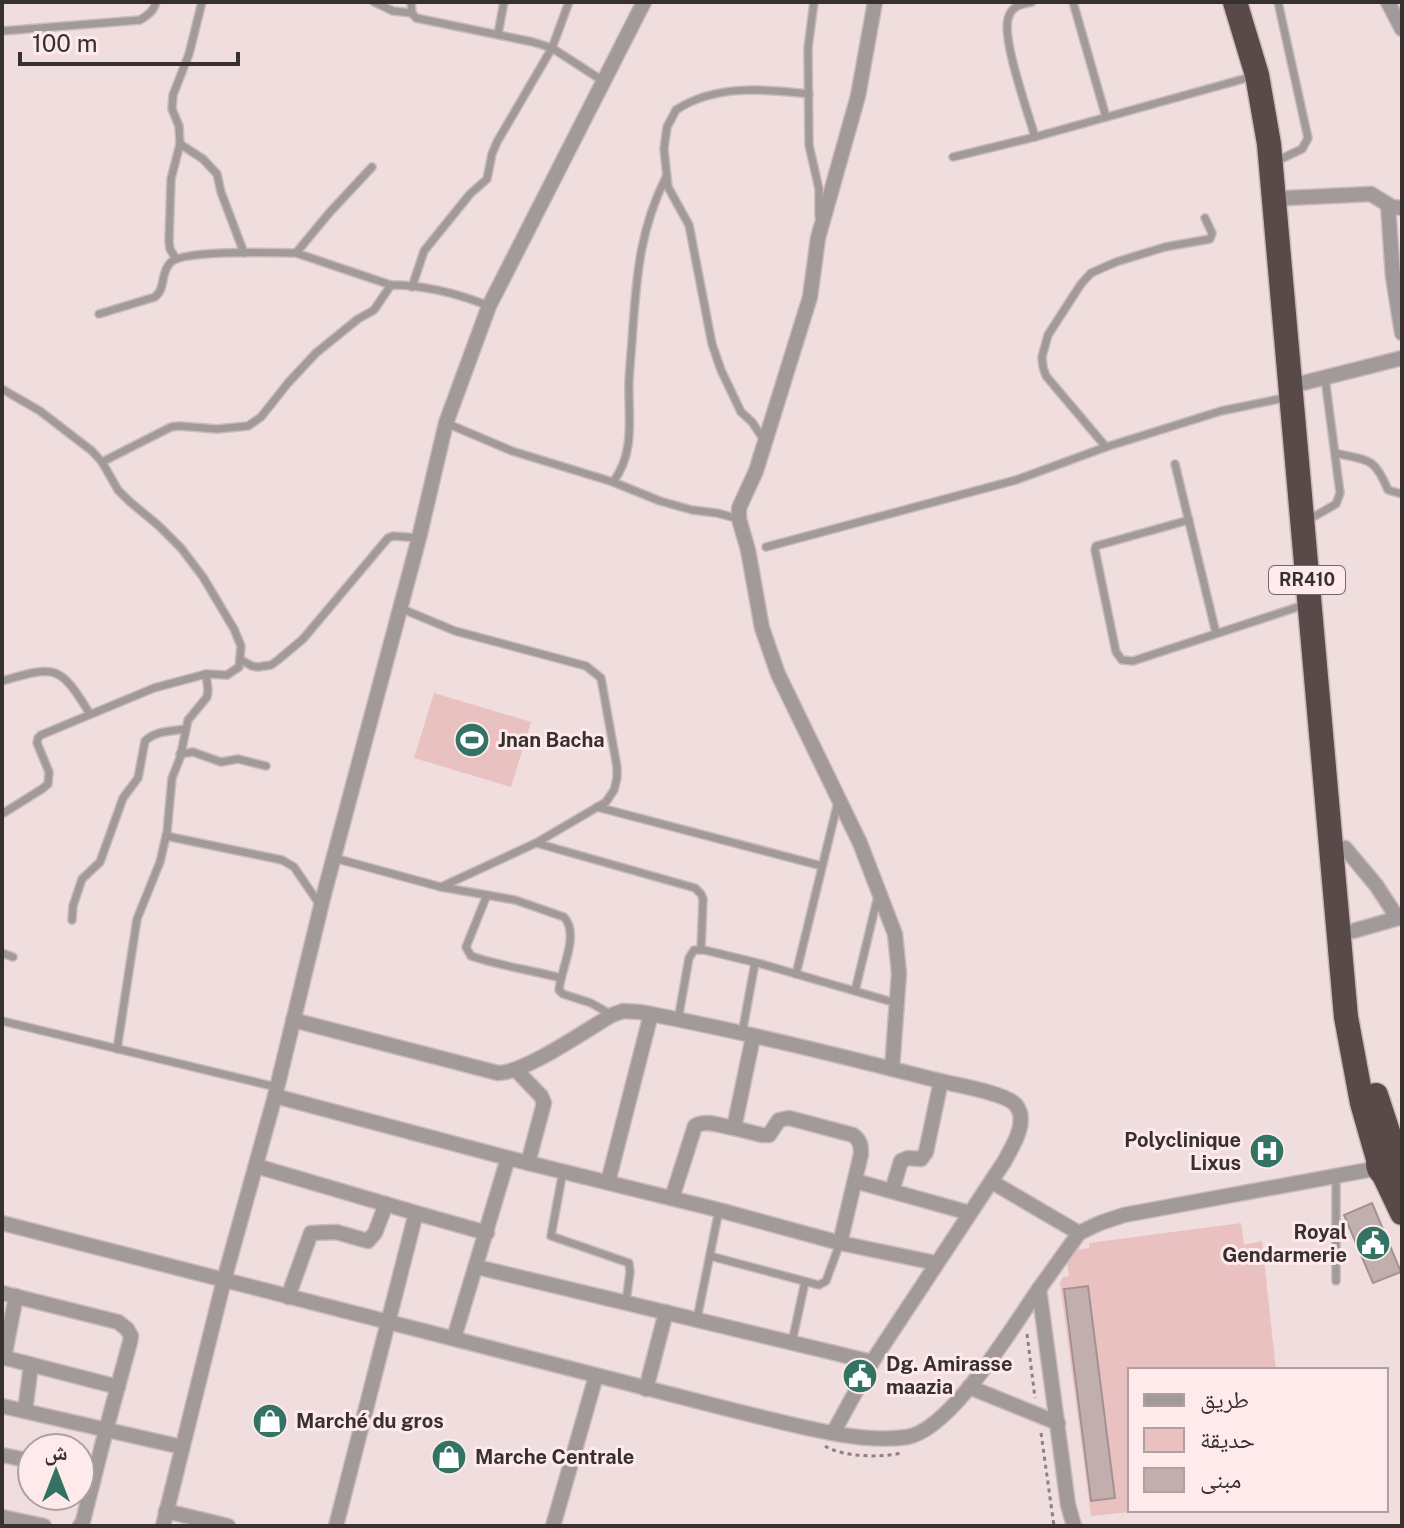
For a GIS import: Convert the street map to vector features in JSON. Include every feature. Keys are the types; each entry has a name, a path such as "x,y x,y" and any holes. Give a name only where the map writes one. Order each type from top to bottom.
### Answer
{"highway":[{"name":"RR410","path":"1235,2 1257,75 1306,386 1309,603 1346,1017 1362,1103 1390,1163"},
{"name":"RR410","path":"1250,2 1268,71 1283,158 1306,386 1360,1015 1369,1070 1402,1213"}],"street":[{"path":"163,1526 224,1280 276,1092 321,907 419,538 446,423 489,306 644,2"},
{"path":"875,2 858,96 818,238 810,297 756,471 739,508 739,519 748,550 762,628 778,674 860,843 895,934 899,955 892,1069"},
{"path":"1388,2 1402,29"},
{"path":"1287,198 1371,194 1395,206 1402,333"},
{"path":"1306,386 1401,360"},
{"path":"1345,848 1400,917 1353,931"},
{"path":"293,1020 487,1072 507,1073 612,1015 623,1011 651,1014 892,1069 1012,1101 1018,1108 1020,1121 1016,1140 992,1182 872,1362 833,1433"},
{"path":"608,1182 651,1014"},
{"path":"734,1128 747,1035"},
{"path":"516,1070 544,1103 528,1163"},
{"path":"892,1191 901,1161 921,1159 926,1152 941,1081"},
{"path":"276,1092 508,1158 840,1243 936,1263"},
{"path":"672,1198 697,1123 769,1135 779,1120 789,1118 853,1135 859,1140 861,1148 840,1243"},
{"path":"454,1338 508,1158"},
{"path":"2,1223 646,1389 833,1433 908,1437 946,1414 969,1387 1079,1233 1124,1215 1390,1163"},
{"path":"256,1166 487,1233"},
{"path":"855,1181 970,1213"},
{"path":"992,1182 1079,1233"},
{"path":"288,1297 311,1233 336,1232 368,1241 375,1233 386,1204"},
{"path":"336,1526 416,1213"},
{"path":"477,1267 872,1362"},
{"path":"1039,1289 1068,1505 1074,1526"},
{"path":"96,1453 106,1430 118,1387 130,1342 131,1336 118,1322 9,1295 3,1357 118,1387"},
{"path":"646,1389 666,1312"},
{"path":"25,1411 31,1365"},
{"path":"553,1526 596,1376"},
{"path":"969,1387 1058,1423"},
{"path":"2,1406 182,1447"},
{"path":"166,1511 228,1526"},
{"path":"2,1517 44,1526"}],"lane":[{"path":"2,31 140,20 149,15 156,2"},
{"path":"176,259 170,249 169,232 171,179 180,144 179,126 172,109 173,95 189,54 202,2"},
{"path":"374,2 393,11 412,13"},
{"path":"411,2 416,18 552,48 603,81"},
{"path":"498,34 504,2"},
{"path":"412,287 419,263 430,242 470,194 487,179 497,142 552,48 569,2"},
{"path":"814,2 808,48 809,145 819,189 818,238"},
{"path":"1032,2 1017,5 1012,11 1008,19 1008,40 1035,137"},
{"path":"1073,2 1106,117"},
{"path":"1278,2 1308,138 1302,149 1283,158"},
{"path":"953,157 1257,75"},
{"path":"764,440 741,412 712,344 689,225 668,187 664,149 667,127 680,107 716,93 772,90 809,94"},
{"path":"180,144 203,159 217,174 244,253"},
{"path":"296,253 372,167"},
{"path":"613,482 624,463 628,447 629,380 638,264 651,209 666,177"},
{"path":"1106,447 1046,376 1042,357 1048,335 1091,273 1165,247 1210,239 1212,230 1205,218"},
{"path":"99,314 155,297 160,292 168,266 176,259 222,253 296,253 391,285 470,298 489,306"},
{"path":"102,462 171,427 217,429 248,426 261,417 316,353 374,310 391,285"},
{"path":"766,547 1016,480 1106,447 1306,386 1335,453 1340,493 1336,504 1315,516"},
{"path":"2,389 40,411 92,451 118,490 181,548 203,577 241,646 239,667 227,675 206,674 154,688 45,733 37,743 49,772 48,784 2,814"},
{"path":"446,423 512,451 613,482 675,506 739,519"},
{"path":"1335,453 1370,462 1376,466 1388,490 1402,494"},
{"path":"1175,464 1216,633"},
{"path":"1189,520 1096,546 1116,652 1122,660 1133,661 1309,603"},
{"path":"241,660 252,666 271,665 303,639 383,542 393,536 419,538"},
{"path":"400,608 455,631 586,666 601,678 608,711 617,778 612,796 536,843 441,887"},
{"path":"2,681 36,671 58,673 74,687 90,714"},
{"path":"117,1049 137,919 160,862 172,778 185,729 188,720 207,697 206,674"},
{"path":"72,920 82,879 100,862 123,798 138,778 145,741 152,735 185,729"},
{"path":"180,754 193,752 221,762 238,759 266,766"},
{"path":"796,974 839,798"},
{"path":"597,807 822,866"},
{"path":"166,836 282,860 294,867 321,907"},
{"path":"536,843 695,888 703,899 701,950"},
{"path":"334,858 441,887 515,900 564,917 568,920 570,931 559,986 561,993 598,1006 612,1015"},
{"path":"855,991 879,892"},
{"path":"487,895 466,947 471,956 561,978"},
{"path":"678,1020 689,958 692,952 701,950 896,1003"},
{"path":"2,953 13,957"},
{"path":"747,1035 755,963"},
{"path":"2,1021 276,1092"},
{"path":"563,1171 551,1236 629,1263 626,1302"},
{"path":"1336,1176 1336,1281"},
{"path":"697,1319 719,1210"},
{"path":"710,1256 819,1285 826,1281 840,1243"},
{"path":"792,1342 805,1282"}],"path":[{"path":"1027,1327 1054,1526"}],"green space":[{"name":"Jnan Bacha","path":"434,693 531,722 511,787 414,758"},
{"path":"1241,1223 1244,1245 1262,1241 1276,1368 1128,1368 1130,1512 1091,1516 1060,1283 1063,1277 1069,1276 1067,1262 1076,1250 1089,1248 1089,1243"}],"building":[{"name":"Royal Gendarmerie","path":"1372,1203 1401,1272 1373,1283 1344,1215"},
{"path":"1088,1286 1115,1498 1091,1501 1064,1289"}],"place":[{"name":"Jnan Bacha","path":"472,740"},
{"name":"Polyclinique Lixus","path":"1267,1151"},
{"name":"Royal Gendarmerie","path":"1373,1243"},
{"name":"Dg. Amirasse maazia","path":"860,1376"},
{"name":"Marché du gros","path":"270,1421"},
{"name":"Marche Centrale","path":"449,1457"}]}
